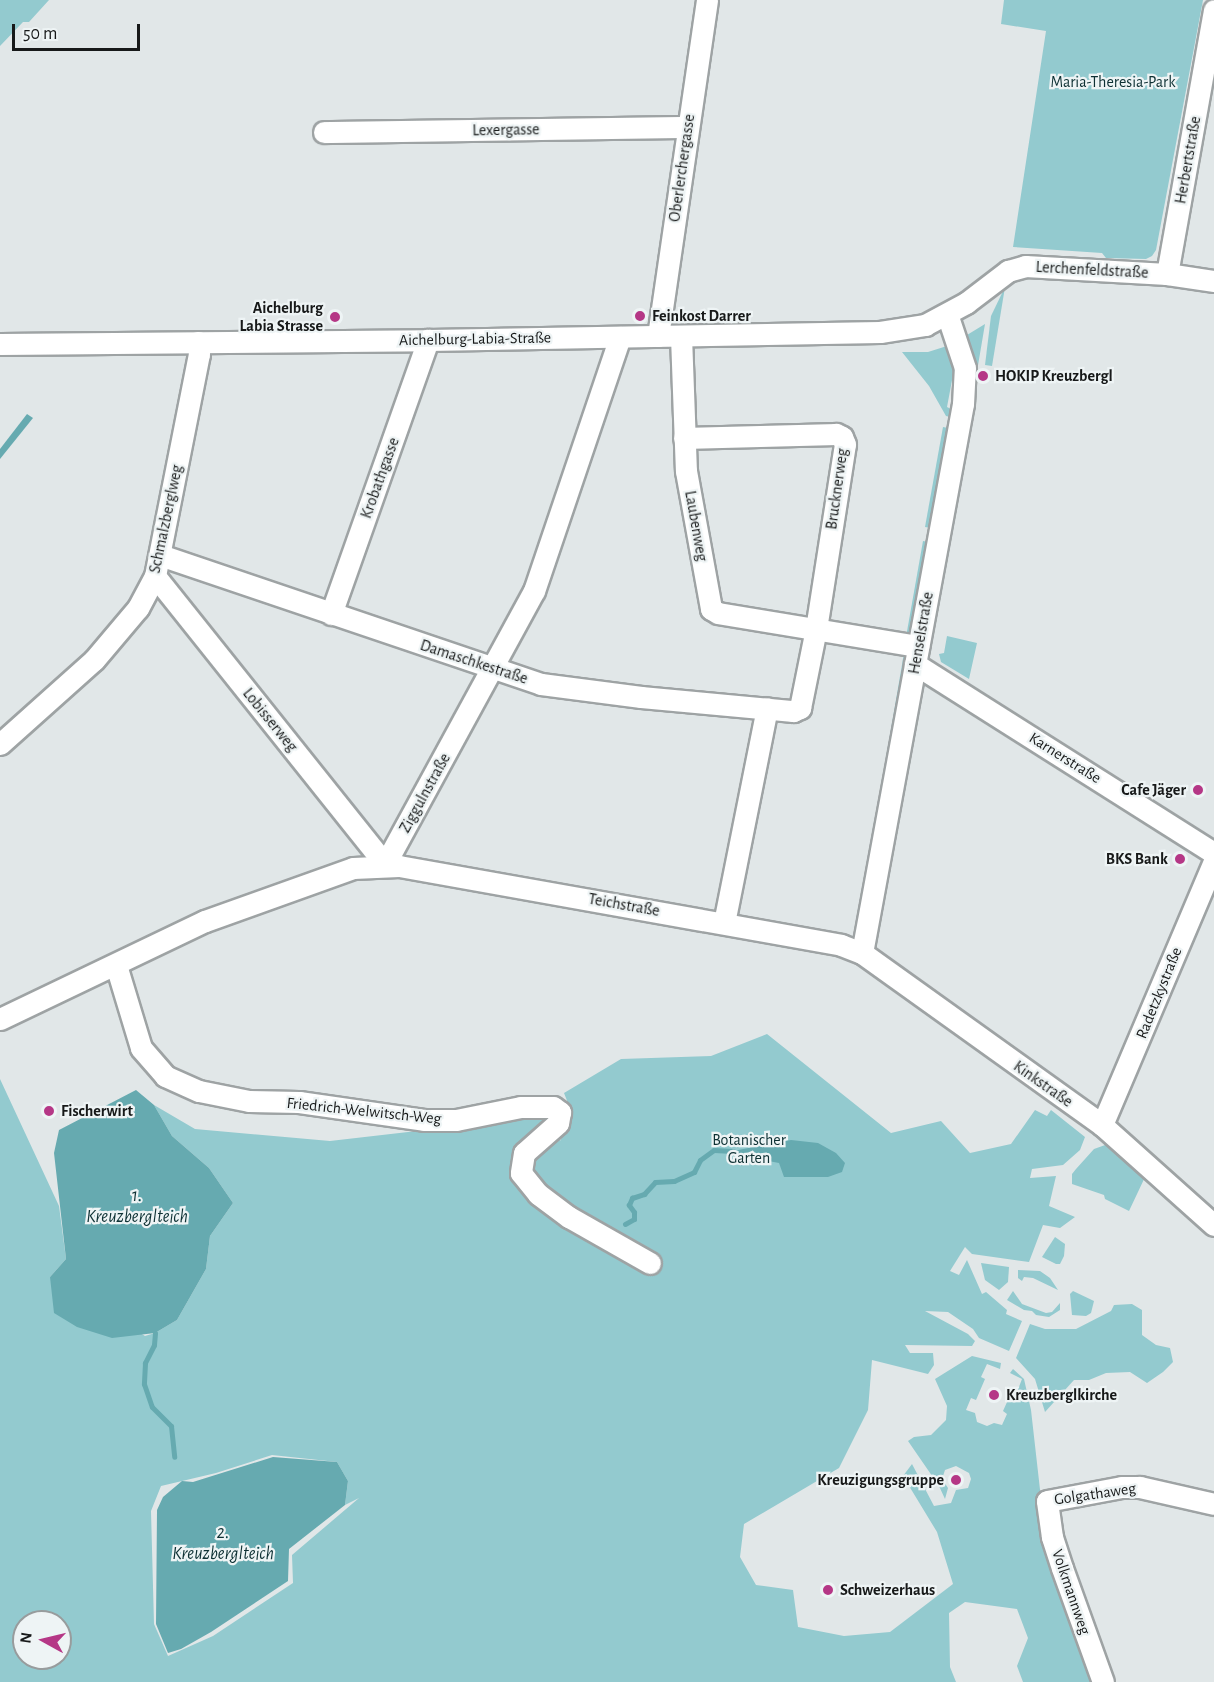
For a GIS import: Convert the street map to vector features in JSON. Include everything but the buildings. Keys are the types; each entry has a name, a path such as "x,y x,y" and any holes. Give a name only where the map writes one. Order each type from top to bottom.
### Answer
{"street":[{"name":"Oberlerchergasse","path":"658,336 706,0"},
{"name":"Herbertstraße","path":"1167,274 1214,10"},
{"name":"Lexergasse","path":"324,132 688,127"},
{"name":"Lerchenfeldstraße","path":"947,314 966,303 1008,270 1025,266 1167,274 1214,281"},
{"name":"Aichelburg-Labia-Straße","path":"0,344 428,340 896,331 925,325 947,314"},
{"name":"Henselstraße","path":"862,953 963,404 965,369 947,314"},
{"name":"Laubenweg","path":"681,336 686,471 711,609 718,613 816,629 917,655"},
{"name":"Ziggulnstraße","path":"385,864 534,591 620,337"},
{"name":"Krobathgasse","path":"331,614 428,340"},
{"name":"Schmalzberglweg","path":"0,744 94,660 138,608 155,576 199,354 198,342"},
{"name":"Brucknerweg","path":"684,438 836,434 843,437 845,444 816,629"},
{"name":"Damaschkestraße","path":"160,555 493,669 541,684 601,693 793,711 800,708 816,629"},
{"name":"Lobisserweg","path":"155,576 385,864"},
{"name":"Karnerstraße","path":"917,655 1214,853"},
{"path":"724,923 767,708"},
{"name":"Radetzkystraße","path":"1102,1125 1214,861"},
{"name":"Teichstraße","path":"385,864 724,923 841,945 862,953"},
{"path":"0,1019 205,921 352,868 385,864"},
{"name":"Kinkstraße","path":"862,953 1102,1125 1214,1225"},
{"name":"Friedrich-Welwitsch-Weg","path":"116,965 141,1048 165,1077 199,1091 249,1101 299,1102 424,1120 456,1120 521,1107 553,1107 560,1112 558,1123 524,1153 522,1173 538,1194 569,1217 650,1263"},
{"name":"Golgathaweg","path":"1047,1501 1122,1487 1140,1487 1214,1504"},
{"name":"Volkmannweg","path":"1047,1501 1052,1537 1103,1682"}],"green space":[{"path":"0,0 49,0 29,22 23,22 0,46"},
{"name":"Maria-Theresia-Park","path":"1004,0 1203,0 1156,250 1152,256 1146,259 1106,258 1102,253 1013,247 1046,31 1001,24"},
{"path":"1005,287 992,366 985,365 991,316"},
{"path":"985,324 974,389 971,389 975,358 967,335"},
{"path":"947,346 952,354 956,374 953,375 947,407 951,409 950,417 946,416 929,386 902,352 928,352"},
{"path":"943,427 948,428 931,528 925,527"},
{"path":"923,541 928,542 911,638 906,637"},
{"path":"947,636 977,643 969,679 941,662 939,654 944,653"},
{"path":"904,653 908,654 883,800 879,799"},
{"name":"Botanischer Garten","path":"767,1034 891,1133 941,1121 970,1153 1011,1144 1035,1110 1047,1116 1051,1110 1085,1137 1080,1150 1063,1165 1032,1169 1030,1178 1056,1176 1049,1206 1075,1217 1060,1228 1043,1225 1029,1262 972,1254 965,1247 950,1271 959,1275 967,1260 982,1294 986,1292 1007,1310 1006,1314 1022,1321 1009,1351 979,1338 973,1329 948,1312 925,1311 968,1334 975,1341 972,1346 905,1345 910,1353 933,1353 934,1365 928,1374 872,1360 868,1410 839,1468 744,1524 740,1557 756,1585 793,1590 798,1627 844,1636 890,1632 953,1584 937,1532 903,1476 912,1464 934,1506 951,1503 956,1490 968,1488 971,1479 969,1473 956,1466 945,1470 942,1479 948,1488 945,1499 939,1486 908,1441 914,1437 931,1435 946,1420 947,1406 935,1379 972,1356 1001,1363 1000,1369 987,1364 981,1377 985,1379 976,1400 971,1398 966,1410 975,1413 977,1422 987,1426 994,1423 1002,1425 1007,1414 1003,1411 1012,1391 1017,1392 1022,1379 1010,1373 1013,1369 1024,1379 1031,1410 1044,1525 1093,1682 1023,1682 1017,1666 1028,1638 1017,1609 965,1602 949,1613 950,1667 956,1682 0,1682 0,1079 59,1206 66,1259 50,1277 145,1336 177,1320 206,1269 210,1236 233,1203 209,1168 172,1136 154,1105 195,1129 330,1141 512,1120 556,1111 560,1141 573,1116 564,1093 621,1059 711,1056","holes":["272,1455 337,1462 348,1481 345,1505 359,1498 292,1555 293,1583 213,1636 168,1656 154,1624 151,1511 161,1486 216,1473"]},
{"path":"1108,1144 1146,1175 1129,1211 1105,1199 1104,1195 1072,1184 1072,1174 1094,1149"},
{"path":"1055,1237 1065,1244 1064,1256 1060,1264 1042,1257"},
{"path":"981,1263 1009,1267 1008,1282 999,1290 985,1280"},
{"path":"1018,1270 1040,1271 1050,1278 1058,1290 1033,1278 1024,1277 1022,1281 1018,1278"},
{"path":"1013,1291 1022,1304 1046,1313 1052,1312 1060,1303 1060,1310 1049,1317 1036,1315 1007,1300"},
{"path":"1073,1291 1094,1301 1091,1313 1086,1316 1072,1315 1070,1294"},
{"path":"1132,1304 1142,1310 1142,1335 1156,1345 1170,1348 1173,1362 1147,1383 1130,1372 1106,1373 1089,1380 1074,1380 1045,1412 1035,1379 1016,1358 1030,1324 1045,1329 1076,1329 1111,1311 1114,1305"}],"water":[{"path":"27,414 33,418 0,459 0,449"},
{"name":"1. Kreuzberglteich","path":"136,1090 154,1105 172,1136 209,1168 233,1203 210,1236 206,1269 177,1320 155,1333 112,1338 77,1327 54,1313 50,1277 66,1259 54,1153 59,1130"},
{"path":"791,1140 818,1143 836,1153 845,1163 842,1172 828,1177 784,1177 779,1163 737,1155 733,1151"},
{"name":"2. Kreuzberglteich","path":"273,1457 337,1462 348,1481 345,1505 289,1549 288,1581 211,1632 181,1649 168,1653 156,1624 157,1510 163,1497 182,1481 193,1482"}],"waterway":[{"path":"625,1224 634,1219 634,1212 629,1205 632,1198 644,1194 655,1182 674,1181 694,1172 700,1160 714,1150 733,1151"},
{"path":"155,1333 154,1345 145,1363 144,1384 152,1407 171,1426 174,1457"}],"place":[{"name":"Feinkost Darrer","path":"640,316"},
{"name":"Aichelburg Labia Strasse","path":"335,317"},
{"name":"HOKIP Kreuzbergl","path":"983,376"},
{"name":"Cafe Jäger","path":"1198,790"},
{"name":"BKS Bank","path":"1180,859"},
{"name":"Fischerwirt","path":"49,1111"},
{"name":"Kreuzberglkirche","path":"994,1395"},
{"name":"Kreuzigungsgruppe","path":"956,1480"},
{"name":"Schweizerhaus","path":"828,1590"}]}
